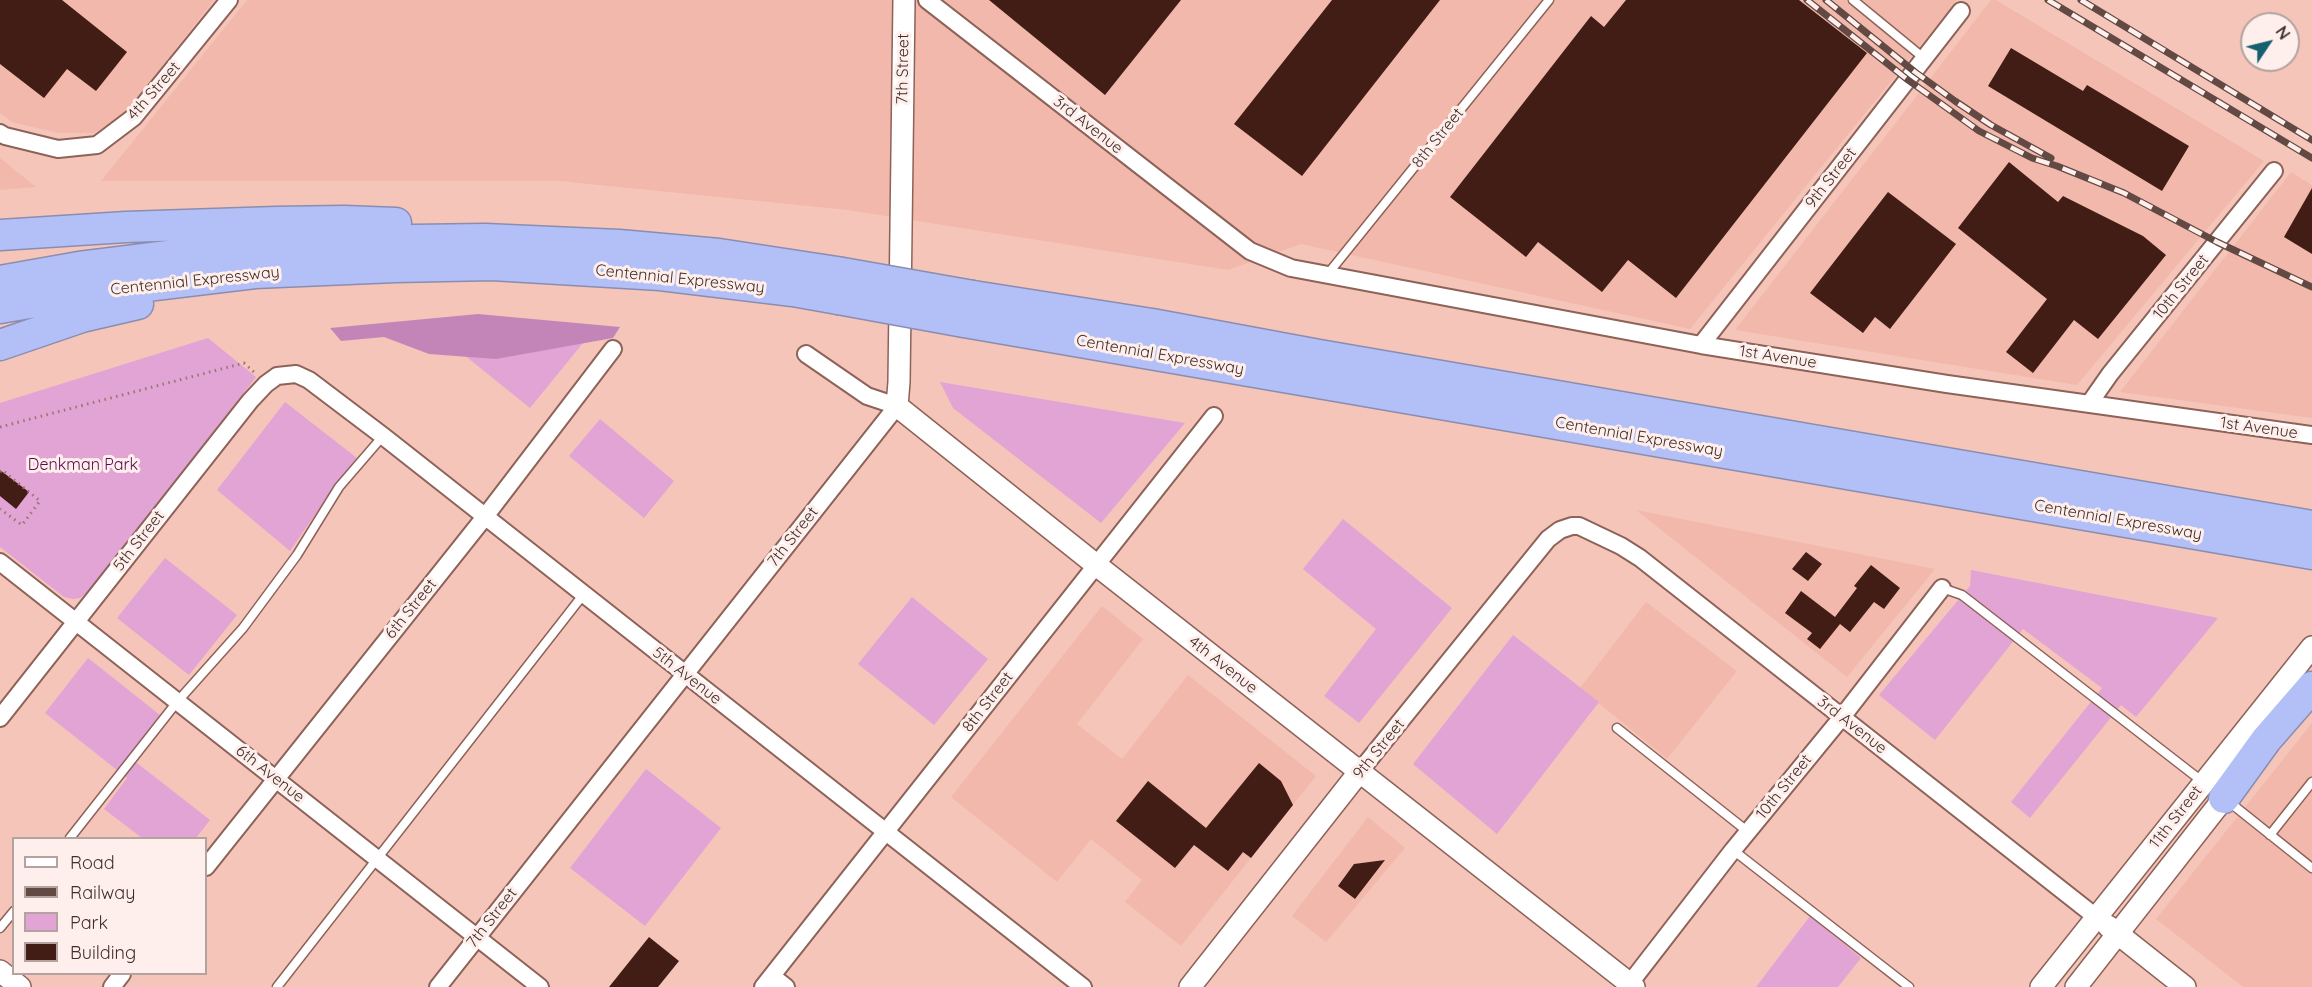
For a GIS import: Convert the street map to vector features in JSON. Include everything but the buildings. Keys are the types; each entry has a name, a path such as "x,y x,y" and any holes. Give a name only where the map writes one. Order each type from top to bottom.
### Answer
{"highway":[{"path":"0,235 126,227 344,221 411,223 551,241"},
{"name":"Centennial Expressway","path":"0,281 79,267 277,246 415,240 551,241 719,254 838,285 2312,554"},
{"name":"Centennial Expressway","path":"0,308 186,280 323,269 492,265 558,268 725,282 838,285"},
{"path":"0,345 82,317 130,305 323,269"},
{"name":"Centennial Expressway","path":"969,309 1152,324 1319,355 2312,526"},
{"path":"2213,790 2266,740 2312,687"}],"street":[{"name":"4th Street","path":"0,133 58,149 97,145 134,117 229,0"},
{"name":"7th Street","path":"438,987 897,406 904,0"},
{"name":"3rd Avenue","path":"927,0 1250,251"},
{"name":"9th Street","path":"1701,345 1961,11"},
{"name":"10th Street","path":"2090,404 2110,374 2274,171"},
{"name":"1st Avenue","path":"1250,251 1291,268 1701,345 2312,435"},
{"name":"6th Street","path":"207,866 484,518 613,349"},
{"name":"4th Avenue","path":"806,354 867,396 897,406 1630,986"},
{"name":"5th Avenue","path":"287,373 309,380 383,436 484,518 1083,987"},
{"name":"5th Street","path":"0,718 266,384 277,376 287,373"},
{"name":"8th Street","path":"767,981 1214,416"},
{"name":"3rd Avenue","path":"1579,526 1621,546 1640,558 2185,987"},
{"name":"9th Street","path":"1190,987 1360,771 1548,539 1560,530 1579,526"},
{"name":"6th Avenue","path":"0,562 540,987"},
{"name":"10th Street","path":"1630,986 1733,850 1842,717 1942,588"},
{"name":"11th Street","path":"2076,987 2118,934 2213,790 2312,647"},
{"name":"11th Street","path":"2041,987 2096,917 2213,790"},
{"path":"0,971 20,987"},
{"path":"112,987 121,975"},
{"path":"767,981 786,987"}],"lane":[{"name":"8th Street","path":"1327,275 1549,0"},
{"path":"1853,0 1925,59"},
{"path":"71,837 177,702 243,628 297,555 339,487 383,436"},
{"path":"1942,588 1962,595 2312,868"},
{"path":"277,987 583,595"},
{"path":"1617,728 1748,831"},
{"path":"2270,835 2312,782"},
{"path":"1733,850 1909,987"},
{"path":"0,928 12,913"}],"path":[{"path":"0,427 244,363 266,384"},
{"path":"0,472 2,470 40,501 22,525 0,509"}],"shaded area":[{"path":"0,0 214,0 125,114 94,133 58,133 12,122 0,113"},
{"path":"247,0 1957,0 1690,329 1301,244 1228,270 848,210 559,181 101,181"},
{"path":"1991,0 1996,0 2264,161 2077,385 1735,330"},
{"path":"0,158 36,187 0,190"},
{"path":"2291,172 2312,185 2312,418 2120,392"},
{"path":"478,314 620,327 613,338 496,359 429,354 384,337 341,341 330,328"},
{"path":"1636,510 1935,569 1847,677"},
{"path":"1646,602 1737,671 1667,759 1580,688"},
{"path":"1102,606 1143,639 1077,724 1122,759 1188,675 1316,776 1181,946 1125,902 1142,880 1091,839 1057,882 951,797"},
{"path":"2312,723 2312,987 2243,987 2156,919"},
{"path":"1368,817 1405,848 1326,942 1292,916"}],"green space":[{"path":"596,327 530,408 458,350"},
{"name":"Denkman Park","path":"208,338 256,377 92,588 80,598 64,597 0,547 0,403"},
{"path":"940,382 1185,423 1101,523 953,408"},
{"path":"285,402 357,458 290,551 217,490"},
{"path":"600,419 674,481 644,518 569,456"},
{"path":"1343,519 1452,608 1359,723 1324,696 1376,629 1303,569"},
{"path":"165,558 237,615 189,675 117,618"},
{"path":"1971,570 2218,618 2136,717 2121,705 2030,818 2011,802 2102,688 2023,629 1935,740 1879,695 1970,586"},
{"path":"912,597 988,659 934,725 858,664"},
{"path":"1513,635 1599,702 1497,834 1413,764"},
{"path":"88,658 160,715 128,756 210,820 197,837 141,837 104,809 127,778 45,713"},
{"path":"646,769 721,828 645,926 570,868"},
{"path":"1810,916 1861,958 1838,987 1756,987"}],"railway":[{"path":"1807,0 1908,80 1979,131 2032,158 2124,193 2217,242 2312,287"},
{"path":"1826,0 1915,72 1955,101 1991,125 2051,158"},
{"path":"2048,0 2312,158"},
{"path":"2081,0 2312,140"}]}
